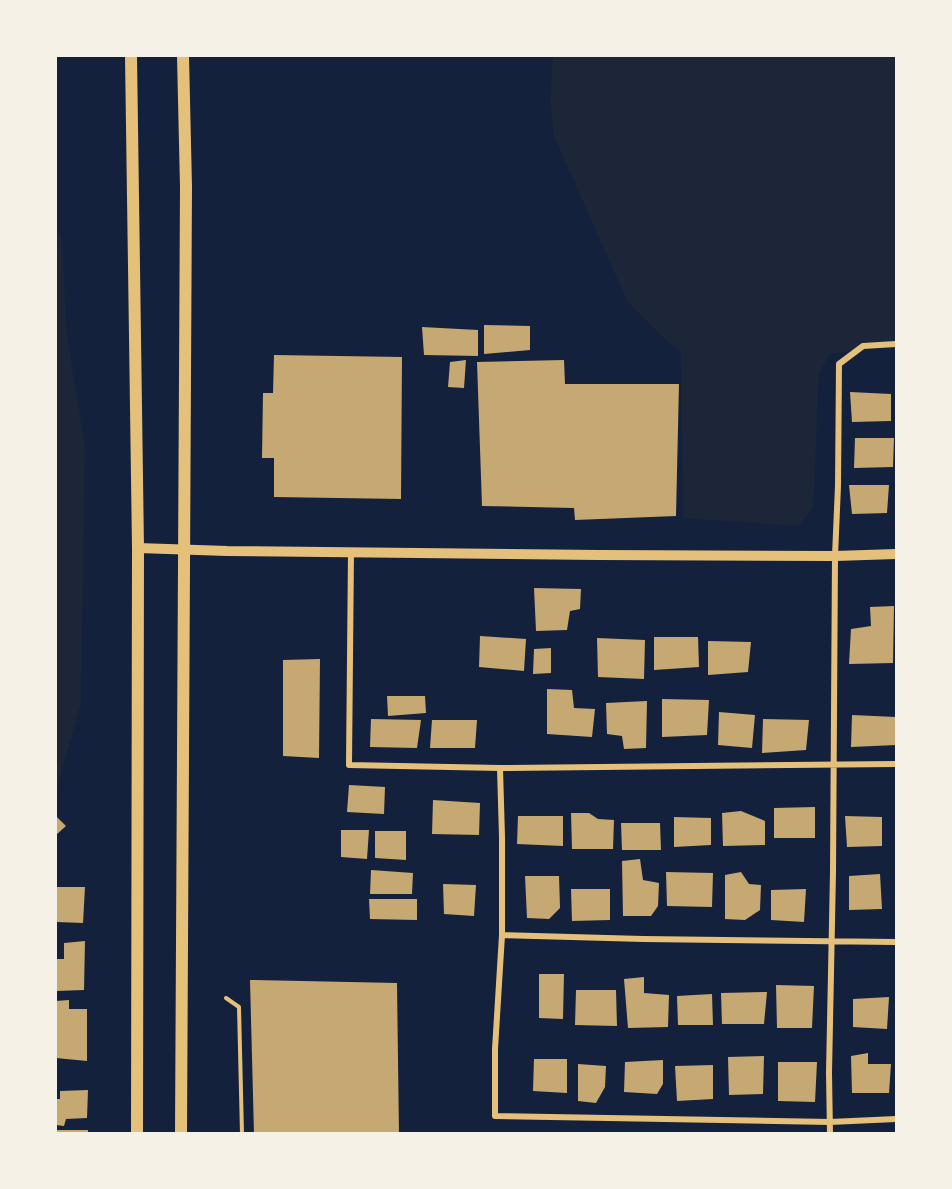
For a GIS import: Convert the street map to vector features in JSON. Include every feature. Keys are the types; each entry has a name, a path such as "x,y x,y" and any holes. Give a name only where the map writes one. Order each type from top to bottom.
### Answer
{"main road":[{"path":"131,56 138,548 136,1134"},
{"path":"181,1134 186,187 183,56"}],"street":[{"path":"830,1134 839,364 862,346 897,344"},
{"path":"138,548 472,554 836,556 897,554"},
{"path":"351,551 349,765 500,768 897,764"},
{"path":"500,768 502,935 495,1049 495,1116 830,1122 897,1119"},
{"path":"502,935 897,942"}],"path":[{"path":"226,998 239,1007 242,1134"}],"shaded area":[{"path":"554,56 896,56 896,345 829,354 819,374 813,508 798,526 683,518 681,351 667,341 627,301 554,136 550,100"},
{"path":"56,230 62,239 67,336 85,446 81,703 56,791"}],"building":[{"path":"484,325 530,326 530,350 484,354"},
{"path":"422,327 478,330 478,356 424,355"},
{"path":"274,355 402,357 401,499 274,497 274,458 262,458 263,393 273,393"},
{"path":"466,360 464,388 448,387 450,362"},
{"path":"564,360 565,384 679,384 676,516 575,520 574,508 482,506 477,362"},
{"path":"850,392 891,394 891,421 852,422"},
{"path":"855,438 894,438 893,467 854,468"},
{"path":"849,485 889,485 887,513 852,514"},
{"path":"534,588 581,589 580,609 570,611 567,630 536,631"},
{"path":"894,606 893,663 849,664 851,629 871,626 870,607"},
{"path":"480,636 526,639 524,671 479,667"},
{"path":"654,637 698,637 699,667 654,670"},
{"path":"597,638 645,640 644,679 598,677"},
{"path":"708,641 751,642 748,672 708,675"},
{"path":"551,648 551,673 533,674 534,649"},
{"path":"320,659 319,758 283,756 283,660"},
{"path":"547,689 572,690 574,708 595,709 592,737 547,734"},
{"path":"387,696 425,696 426,713 388,716"},
{"path":"662,699 709,700 707,735 662,737"},
{"path":"647,701 646,748 624,749 622,736 607,734 606,703"},
{"path":"719,712 755,715 752,748 718,745"},
{"path":"852,715 896,717 896,745 851,747"},
{"path":"371,719 421,720 417,748 370,747"},
{"path":"763,719 809,720 806,750 762,753"},
{"path":"432,720 477,720 475,748 430,748"},
{"path":"349,785 385,787 384,814 347,812"},
{"path":"433,800 480,803 479,835 432,834"},
{"path":"815,807 815,838 774,838 774,808"},
{"path":"741,811 765,821 765,845 723,846 722,813"},
{"path":"571,813 589,813 598,819 614,820 613,849 572,849"},
{"path":"56,816 66,826 56,835"},
{"path":"518,816 563,816 563,846 517,844"},
{"path":"845,816 882,817 882,846 847,847"},
{"path":"674,817 711,818 711,845 674,847"},
{"path":"621,823 660,823 661,850 622,850"},
{"path":"341,830 369,830 367,859 341,857"},
{"path":"375,831 406,831 406,860 375,858"},
{"path":"640,859 643,880 659,883 658,906 651,916 623,916 622,861"},
{"path":"371,870 413,873 412,894 370,894"},
{"path":"666,872 713,873 712,907 667,906"},
{"path":"741,872 749,884 761,885 760,910 745,920 725,919 725,875"},
{"path":"880,874 882,909 849,910 849,876"},
{"path":"525,876 559,876 560,908 549,919 527,918"},
{"path":"443,884 476,885 474,916 444,914"},
{"path":"56,887 85,887 83,923 56,922"},
{"path":"571,889 610,889 610,920 572,921"},
{"path":"806,889 804,922 771,920 771,890"},
{"path":"369,899 417,899 417,920 370,919"},
{"path":"85,941 84,990 56,991 56,959 64,959 64,943"},
{"path":"539,974 564,974 563,1019 539,1018"},
{"path":"644,977 644,993 669,995 668,1027 628,1028 624,979"},
{"path":"250,980 397,983 399,1134 254,1134"},
{"path":"776,985 814,986 812,1028 777,1028"},
{"path":"576,990 616,990 617,1026 575,1025"},
{"path":"767,992 764,1024 722,1024 721,993"},
{"path":"712,994 713,1025 678,1025 677,996"},
{"path":"889,997 887,1029 853,1027 853,999"},
{"path":"69,1000 69,1009 87,1009 87,1061 56,1058 56,1001"},
{"path":"868,1053 868,1064 891,1064 889,1093 852,1093 851,1056"},
{"path":"764,1056 763,1094 729,1095 728,1057"},
{"path":"534,1059 567,1059 567,1093 533,1091"},
{"path":"663,1060 663,1084 657,1094 624,1092 625,1062"},
{"path":"778,1062 817,1062 815,1102 778,1101"},
{"path":"578,1064 606,1066 605,1087 596,1103 578,1101"},
{"path":"713,1065 713,1099 677,1101 675,1066"},
{"path":"88,1090 87,1118 66,1119 64,1126 56,1125 56,1099 60,1099 60,1091"},
{"path":"56,1130 88,1130 88,1134 56,1134"}]}
